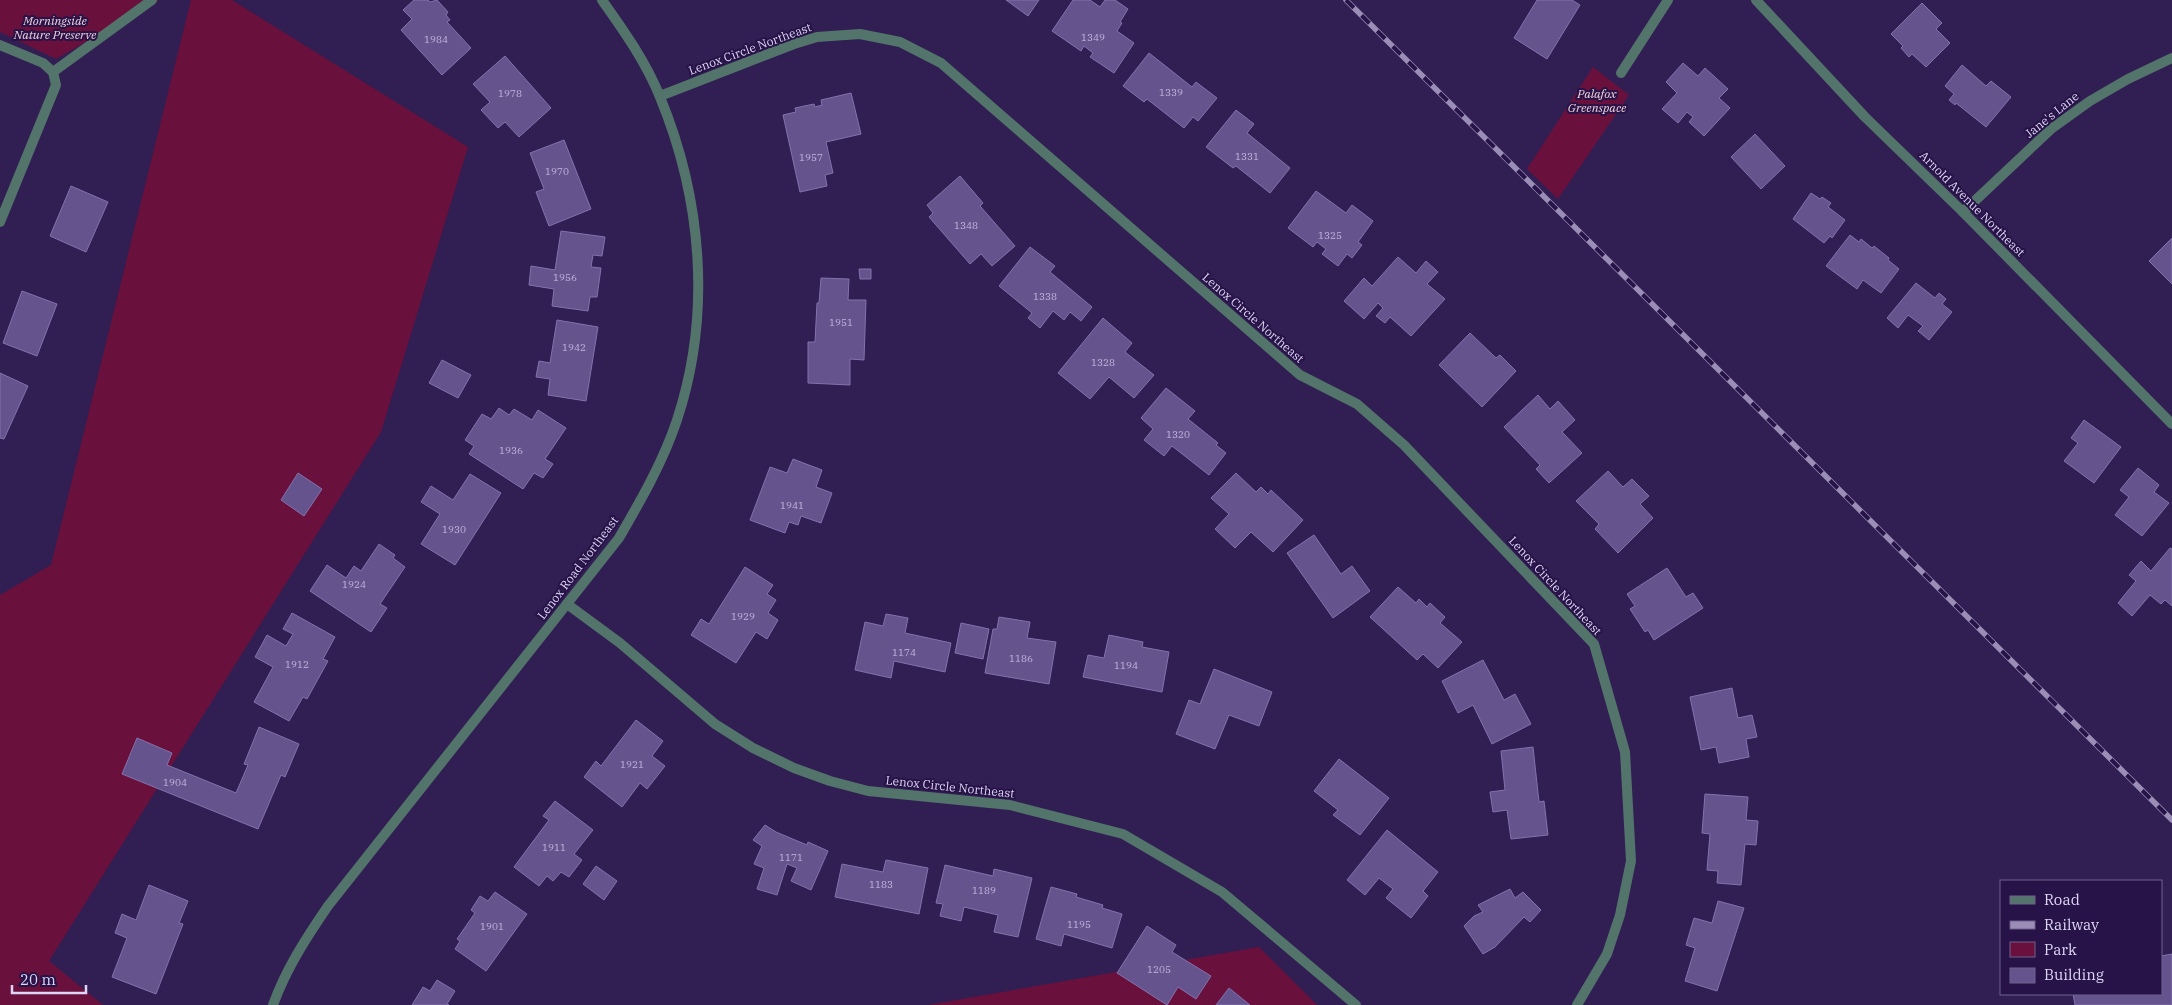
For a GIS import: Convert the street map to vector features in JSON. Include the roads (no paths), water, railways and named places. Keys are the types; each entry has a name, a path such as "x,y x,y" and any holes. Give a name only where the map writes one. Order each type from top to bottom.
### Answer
{"street":[{"path":"53,72 152,0"},
{"name":"Lenox Road Northeast","path":"273,1005 283,978 328,906 619,538 651,484 677,419 692,358 699,296 696,226 682,157 660,96 632,43 602,0"},
{"path":"1621,73 1668,0"},
{"name":"Arnold Avenue Northeast","path":"1756,0 1866,117 1963,212 2172,424"},
{"name":"Lenox Circle Northeast","path":"660,96 794,44 817,37 860,34 900,42 941,63 1300,375 1357,404 1404,445 1594,644 1625,752 1631,861 1620,915 1606,954 1577,1005"},
{"path":"0,45 43,63 53,72 56,85 0,222"},
{"name":"Jane's Lane","path":"1963,212 2051,129 2090,101 2128,79 2172,58"},
{"name":"Lenox Circle Northeast","path":"567,604 620,643 715,724 753,748 794,768 830,781 868,791 1010,805 1123,834 1222,892 1356,1005"}],"railway":[{"path":"1346,0 2172,820"}],"park label":[{"name":"Morningside Nature Preserve","path":"55,28"},
{"name":"Palafox Greenspace","path":"1597,101"}]}
